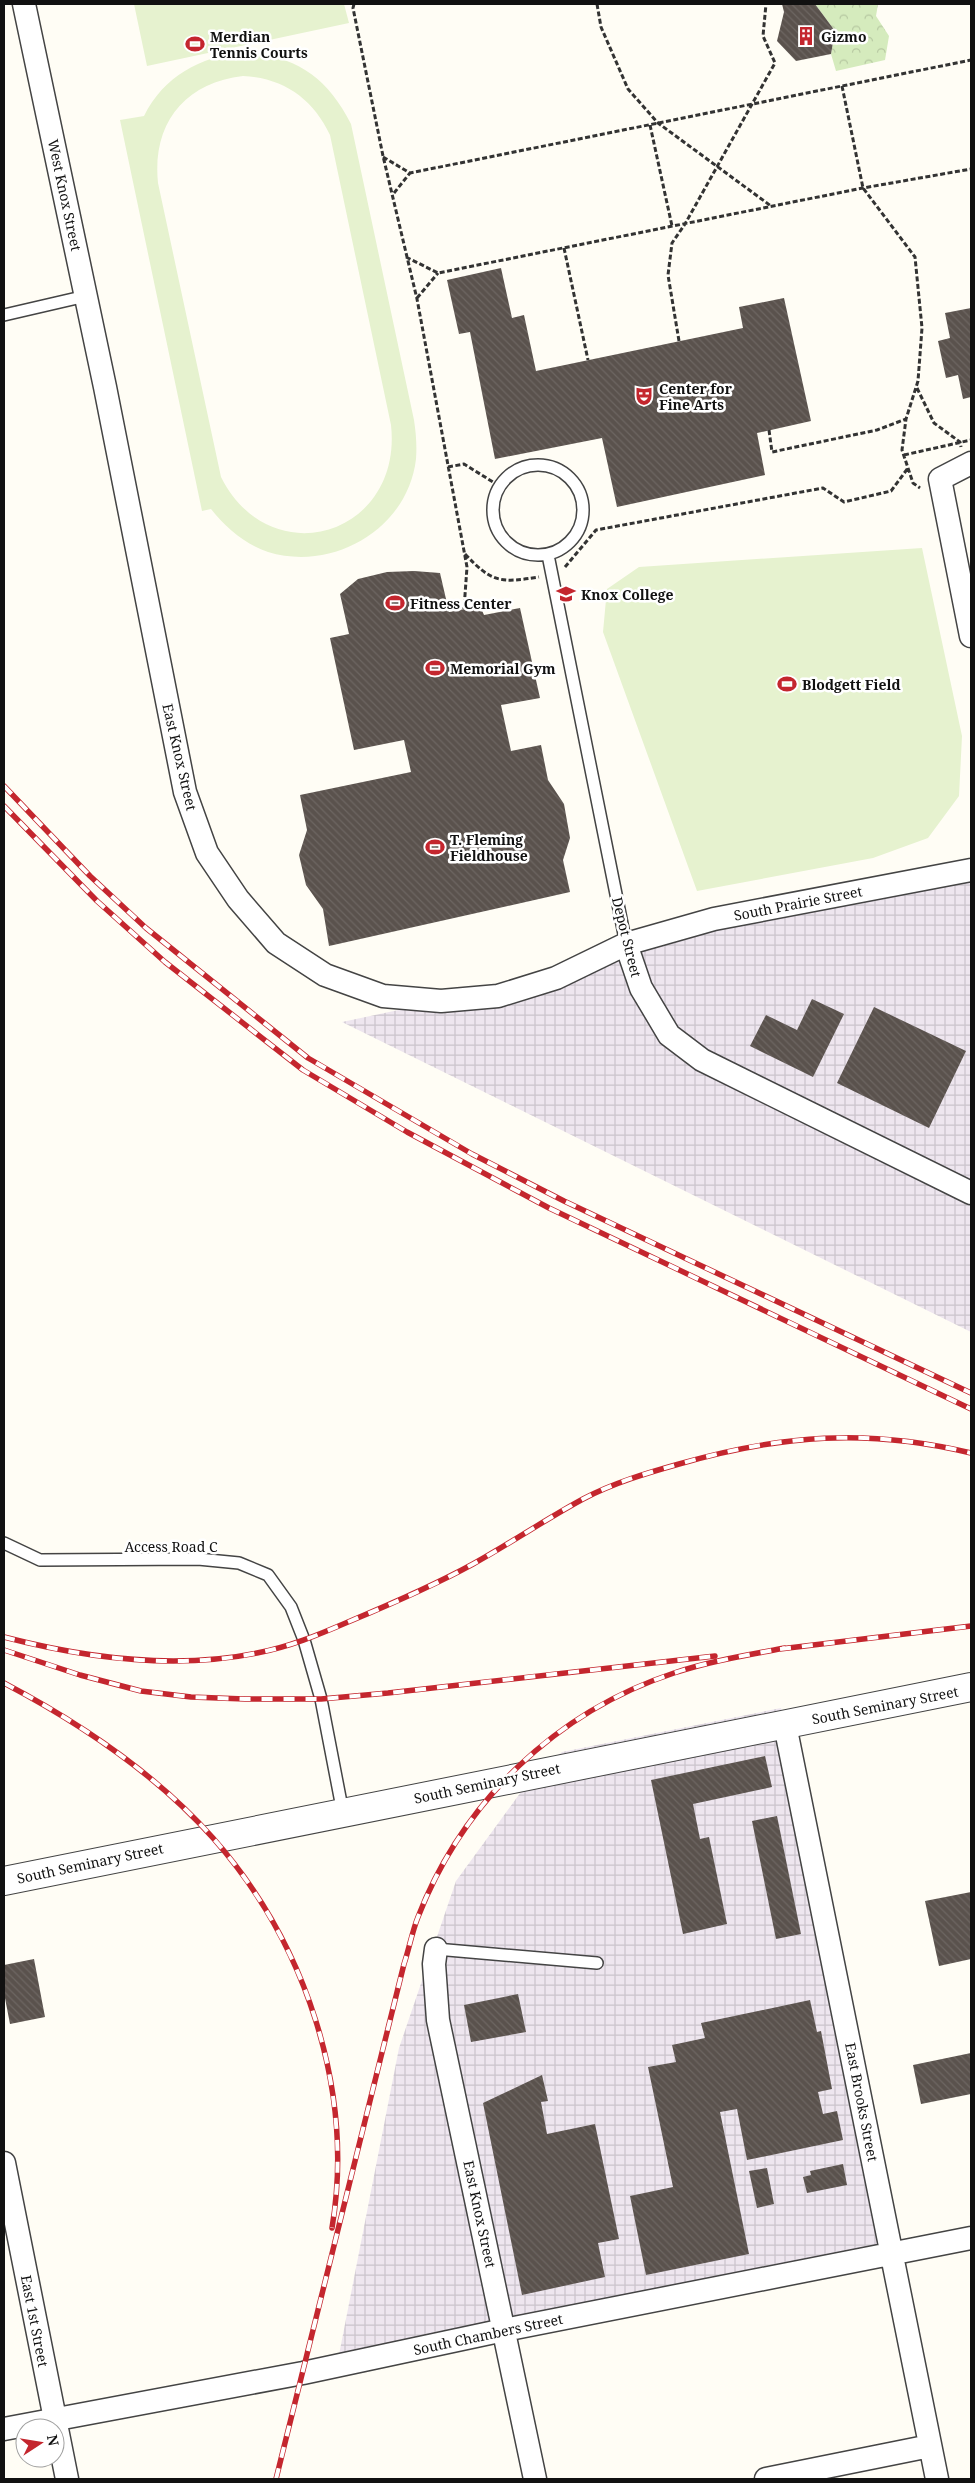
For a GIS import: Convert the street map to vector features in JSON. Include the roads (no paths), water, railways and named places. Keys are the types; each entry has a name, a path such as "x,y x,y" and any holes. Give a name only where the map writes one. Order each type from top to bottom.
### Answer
{"street":[{"name":"West Knox Street","path":"24,4 105,387"},
{"name":"East Knox Street","path":"105,387 185,792 207,853 238,899 276,943 333,978 383,996 441,1001 498,996 531,986 556,978 626,944"},
{"path":"969,464 940,479 971,636"},
{"name":"South Prairie Street","path":"626,944 714,919 971,870"},
{"name":"Depot Street","path":"626,944 641,988 669,1035 702,1060 971,1193"},
{"name":"South Seminary Street","path":"4,1881 971,1687"},
{"name":"East Brooks Street","path":"785,1725 937,2479"},
{"name":"East Knox Street","path":"436,1949 434,1964 438,2020 535,2479"},
{"name":"East 1st Street","path":"4,2163 54,2418"},
{"name":"South Chambers Street","path":"54,2418 303,2373 504,2330 971,2238"},
{"path":"766,2479 930,2446"}],"lane":[{"path":"4,315 86,296"},
{"path":"531,466 554,468 561,471 573,481 581,494 584,510 581,525 574,539 562,549 548,555 534,556 520,552 508,544 494,520 494,506 501,487 516,471 531,466"},
{"name":"Depot Street","path":"548,555 626,944"},
{"name":"Access Road C","path":"4,1542 40,1560 198,1559 239,1563 268,1575 291,1607 304,1640 321,1699 343,1813"},
{"path":"436,1949 597,1963"}],"railway":[{"path":"4,786 90,876 146,928 308,1058 472,1154 564,1201 971,1393"},
{"path":"4,806 97,901 165,962 303,1070 407,1132 549,1208 971,1409"},
{"path":"4,1637 66,1651 129,1659 193,1661 257,1653 314,1636 412,1595 473,1564 594,1493 630,1479 679,1464 753,1447 824,1438 896,1440 971,1453"},
{"path":"780,1649 971,1626"},
{"path":"276,2479 412,1935 437,1875 460,1835 488,1799 519,1766 553,1737 591,1711 631,1690 674,1673 715,1662 785,1648"},
{"path":"4,1650 80,1675 141,1691 191,1697 245,1699 321,1699 388,1693 715,1656"},
{"path":"4,1683 61,1715 88,1733 142,1771 167,1792 213,1838 245,1879 274,1923 297,1971 316,2020 329,2071 336,2123 337,2176 332,2228"}],"place":[{"name":"Gizmo","path":"806,36"},
{"name":"Merdian Tennis Courts","path":"195,44"},
{"name":"Center for Fine Arts","path":"644,396"},
{"name":"Knox College","path":"566,594"},
{"name":"Fitness Center","path":"395,603"},
{"name":"Memorial Gym","path":"435,668"},
{"name":"Blodgett Field","path":"787,684"},
{"name":"T. Fleming Fieldhouse","path":"435,847"}]}
